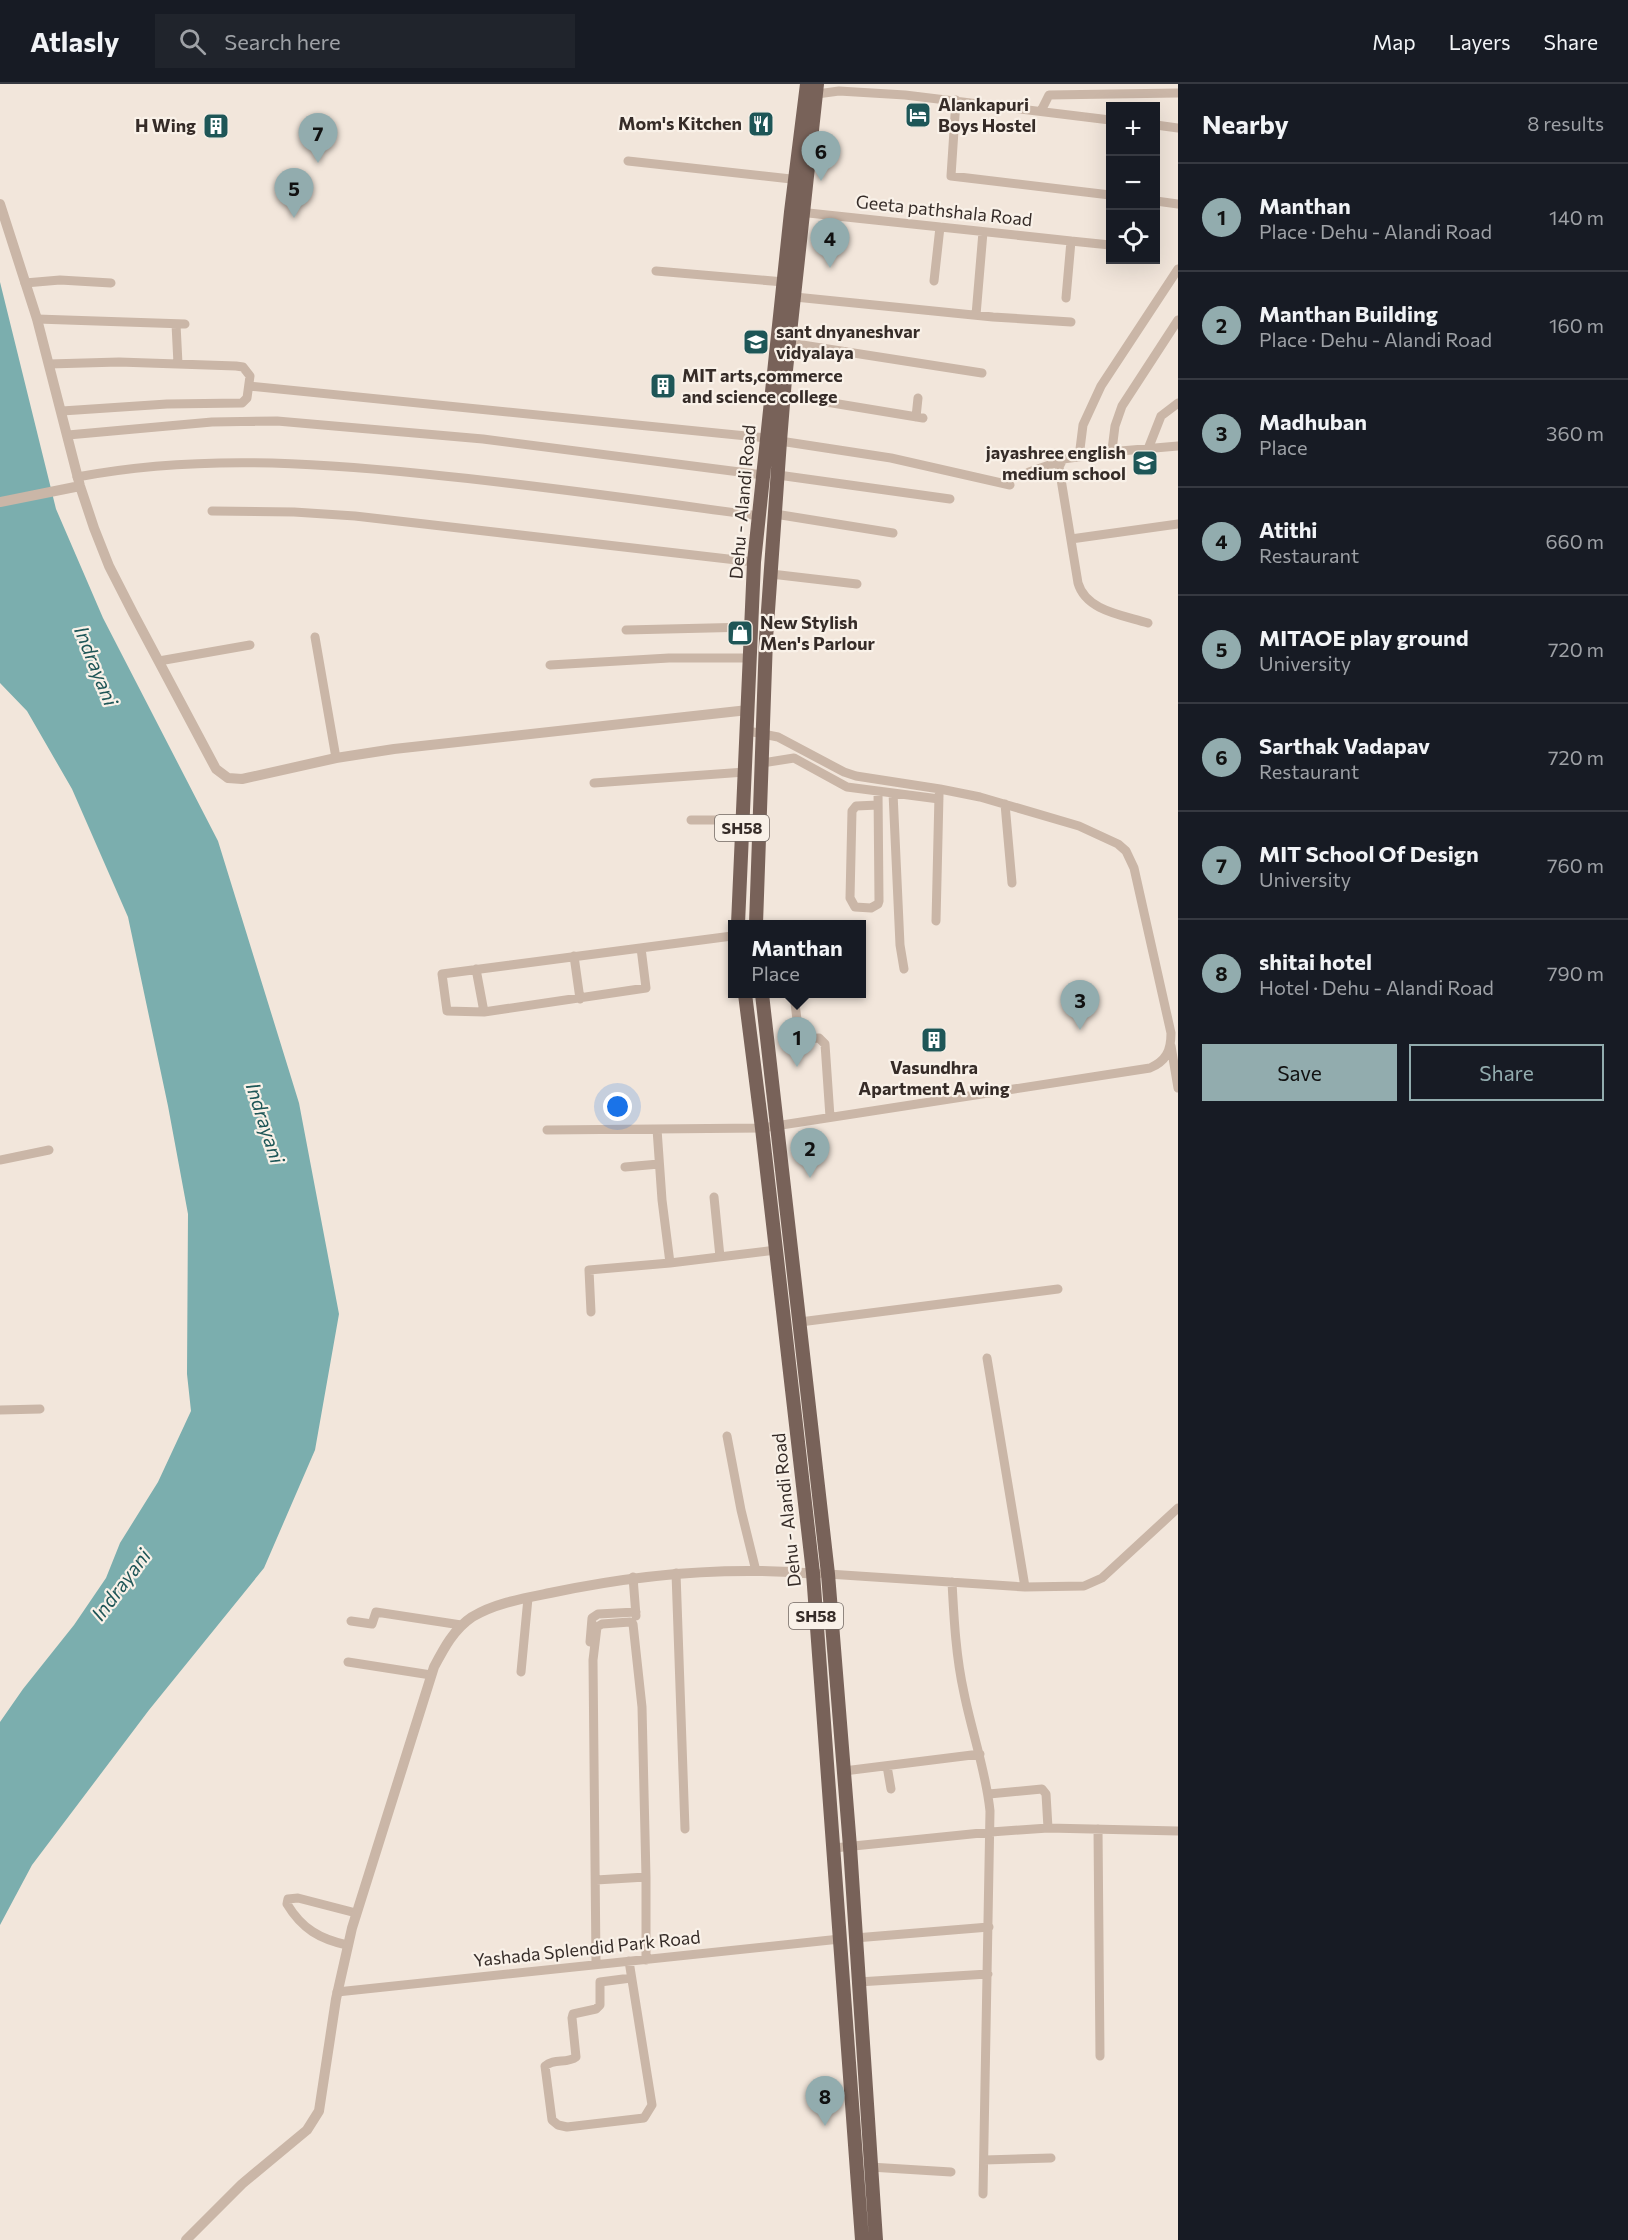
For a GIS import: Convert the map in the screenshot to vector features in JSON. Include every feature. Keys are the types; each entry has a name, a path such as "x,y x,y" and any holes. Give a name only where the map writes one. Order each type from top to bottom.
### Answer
{"main road":[{"name":"Dehu - Alandi Road","path":"802,181 807,84"},
{"name":"Dehu - Alandi Road","path":"738,920 754,562 764,475 784,395 784,282 798,212 817,89"},
{"name":"Dehu - Alandi Road","path":"756,920 766,639 778,475 774,439 783,342 795,297 798,212"},
{"name":"Dehu - Alandi Road","path":"746,998 813,1573 840,1939 862,2140 870,2167 876,2240"},
{"name":"Dehu - Alandi Road","path":"763,998 828,1574 844,1771 858,1982 862,2240"}],"street":[{"path":"817,89 956,100 1106,119"},
{"path":"1041,111 1049,95 1178,93"},
{"path":"956,100 951,176 1106,195"},
{"path":"1160,126 1178,128"},
{"path":"628,161 671,164 802,181"},
{"path":"1160,202 1178,204"},
{"path":"0,204 38,319 78,481 109,566 216,769 228,778 242,779 336,758 394,749 748,710"},
{"name":"Geeta pathshala Road","path":"798,212 1106,245"},
{"path":"934,280 940,227"},
{"path":"976,315 983,232"},
{"path":"1066,298 1071,241"},
{"path":"1079,456 1083,425 1101,386 1178,269"},
{"path":"656,271 784,282"},
{"path":"25,283 60,280 111,284"},
{"path":"795,297 1071,322"},
{"path":"38,319 180,324 178,364"},
{"path":"1109,452 1114,446 1115,426 1122,406 1178,320"},
{"path":"783,342 982,373"},
{"path":"49,364 119,362 243,367 250,376 248,398 242,403 167,404 62,411"},
{"path":"249,386 774,439 891,458 1010,485"},
{"path":"784,395 919,417 918,398"},
{"path":"1148,448 1161,416 1178,403"},
{"path":"68,435 212,422 277,421 483,439 764,475"},
{"path":"1029,471 1079,456 1178,446"},
{"path":"0,502 67,488 78,481 111,470 170,464 238,461 300,463 479,479 759,516"},
{"path":"1061,461 1059,466 1078,583 1085,599 1096,606 1148,623"},
{"path":"778,475 950,499"},
{"path":"212,511 294,512 355,516 754,562"},
{"path":"775,514 893,532"},
{"path":"1071,539 1178,524"},
{"path":"771,574 856,584"},
{"path":"626,630 751,627"},
{"path":"315,638 336,758"},
{"path":"159,661 250,645"},
{"path":"550,665 669,658 749,658"},
{"path":"748,731 764,733 796,746 850,774 940,789 1079,825 1103,836 1126,851 1134,868 1146,919 1171,1033 1178,1088"},
{"path":"762,763 794,758 839,784 939,799"},
{"path":"594,783 745,772"},
{"path":"936,921 940,789"},
{"path":"878,791 879,901 871,908 855,907 850,898 852,812 856,806 878,806"},
{"path":"893,793 900,945 904,969"},
{"path":"1005,804 1012,883"},
{"path":"691,820 742,820"},
{"path":"641,948 646,988 484,1011 447,1011 442,974 728,937"},
{"path":"574,956 580,999"},
{"path":"476,969 484,1011"},
{"path":"794,998 799,1036 804,1039 819,1038 825,1044 830,1117"},
{"path":"547,1130 777,1126 1150,1068 1161,1063 1171,1045"},
{"path":"657,1129 670,1263"},
{"path":"0,1160 49,1150"},
{"path":"625,1167 659,1164"},
{"path":"714,1197 720,1257"},
{"path":"591,1312 589,1270 776,1250"},
{"path":"800,1322 1058,1289"},
{"path":"987,1358 1024,1587"},
{"path":"0,1410 40,1409"},
{"path":"727,1437 756,1571"},
{"path":"186,2240 242,2184 315,2121 322,2099 337,1992 357,1913 431,1675 447,1642 461,1625 488,1609 528,1598 633,1577 675,1573 756,1571 1024,1587 1084,1586 1102,1578 1178,1508"},
{"path":"675,1573 685,1828"},
{"path":"593,1660 590,1653 592,1618 598,1614 636,1614 633,1577"},
{"path":"952,1582 960,1669 966,1704 989,1794 991,1832 983,2194"},
{"path":"521,1672 528,1598"},
{"path":"351,1621 372,1624 376,1612 461,1625"},
{"path":"596,1963 597,1880 593,1660 597,1628 602,1624 630,1622 633,1624 642,1707 646,1960"},
{"path":"348,1662 431,1675"},
{"path":"844,1771 980,1754"},
{"path":"887,1766 891,1789"},
{"path":"989,1794 1042,1789 1046,1794 1048,1828"},
{"path":"834,1848 1048,1828 1178,1831"},
{"path":"1098,1829 1101,2056"},
{"path":"597,1880 646,1877"},
{"path":"348,1945 318,1936 306,1928 295,1917 287,1904 288,1899 301,1899 357,1913"},
{"path":"855,1938 989,1927"},
{"name":"Yashada Splendid Park Road","path":"337,1992 840,1939"},
{"path":"629,1961 652,2105 644,2118 567,2127 558,2125 552,2120 545,2066 549,2063 573,2060 576,2056 573,2014 597,2009 600,2005 600,1982 631,1978"},
{"path":"858,1982 988,1974"},
{"path":"984,2160 1051,2158"},
{"path":"870,2167 951,2172"}],"water":[{"name":"Indrayani","path":"0,282 56,509 103,618 218,841 299,1103 339,1314 315,1450 264,1568 149,1710 32,1865 0,1925 0,1722 74,1625 106,1578 120,1543 158,1482 191,1411 187,1374 188,1214 128,917 72,789 27,711 0,683"}],"place":[{"name":"Alankapuri Boys Hostel","path":"918,115"},
{"name":"Mom's Kitchen","path":"761,124"},
{"name":"H Wing","path":"216,126"},
{"name":"MIT School Of Design","path":"318,163"},
{"name":"Sarthak Vadapav","path":"821,181"},
{"name":"MITAOE play ground","path":"294,218"},
{"name":"Atithi","path":"830,268"},
{"name":"sant dnyaneshvar vidyalaya","path":"756,342"},
{"name":"MIT arts,commerce and science college","path":"663,386"},
{"name":"jayashree english medium school","path":"1145,463"},
{"name":"New Stylish Men's Parlour","path":"740,633"},
{"name":"Madhuban","path":"1080,1030"},
{"name":"Vasundhra Apartment A wing","path":"934,1040"},
{"name":"Manthan","path":"797,1067"},
{"name":"Manthan Building","path":"810,1178"},
{"name":"shitai hotel","path":"825,2126"}]}
